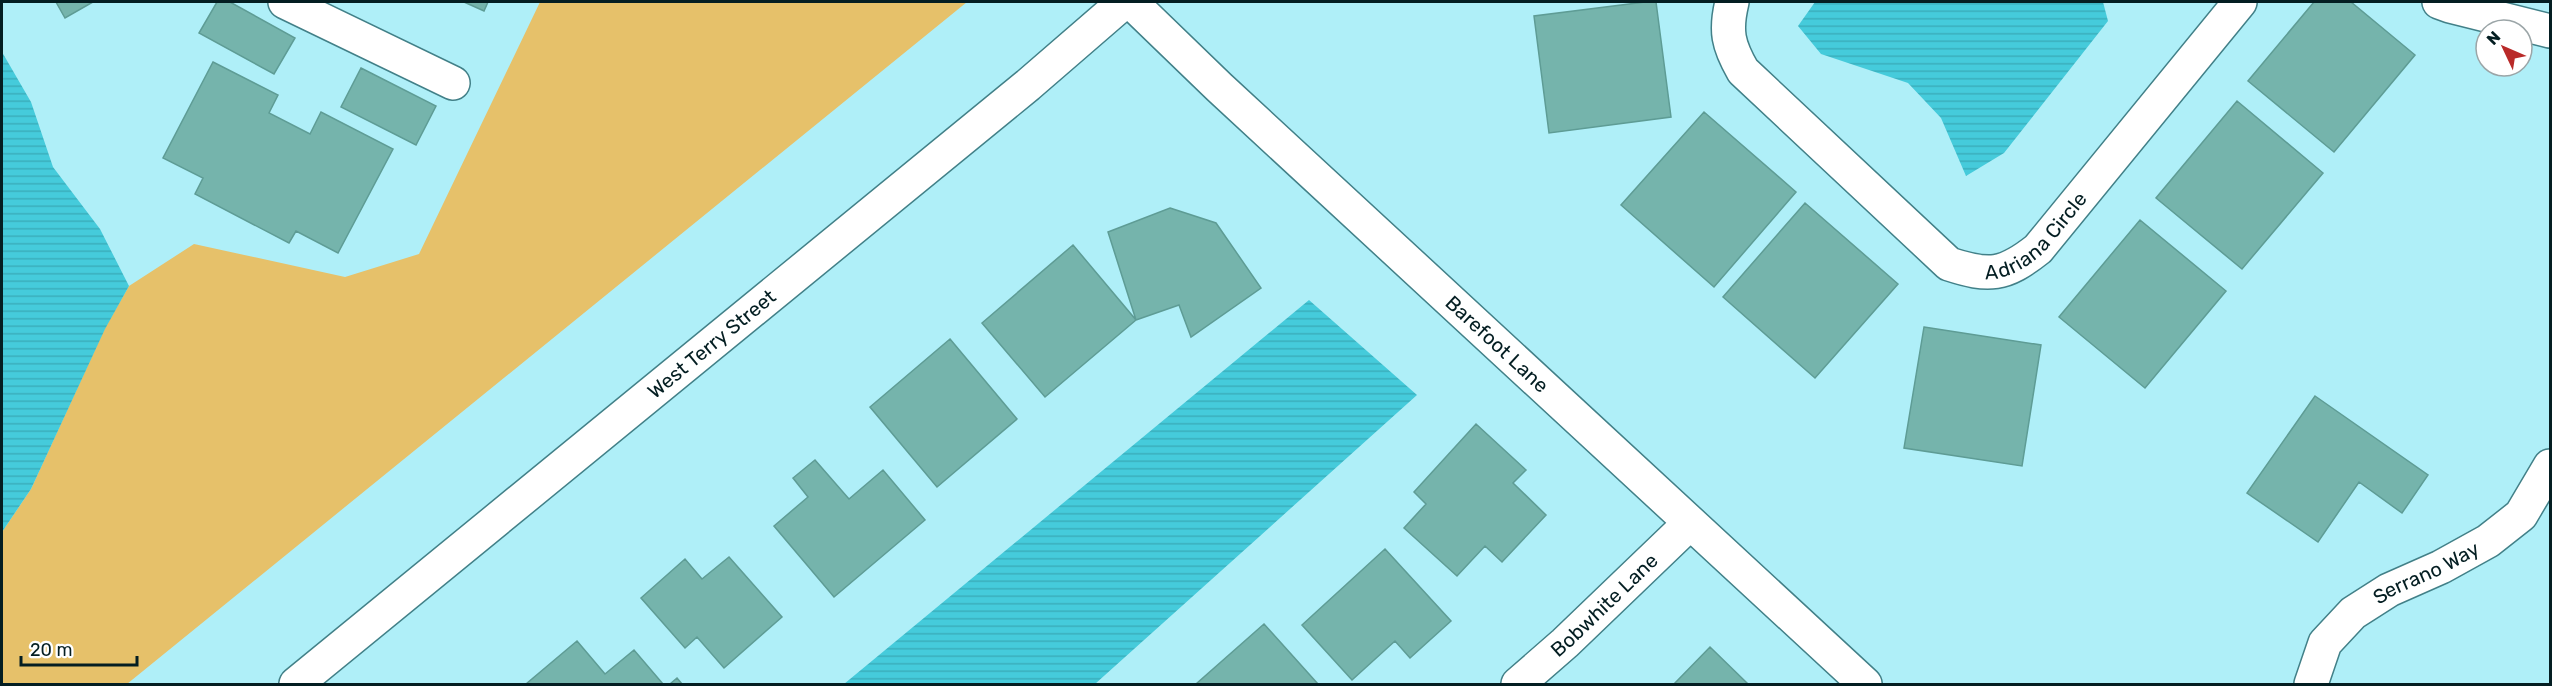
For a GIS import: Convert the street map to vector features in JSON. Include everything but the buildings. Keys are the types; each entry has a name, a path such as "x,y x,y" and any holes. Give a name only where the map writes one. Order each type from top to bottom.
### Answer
{"street":[{"path":"285,2 453,83"},
{"name":"Barefoot Lane","path":"1131,2 1219,87 1865,684"},
{"name":"Adriana Circle","path":"1732,2 1728,20 1730,47 1743,70 1949,264 1973,272 1993,273 2019,263 2038,249 2240,2"},
{"path":"2439,2 2550,31"},
{"name":"West Terry Street","path":"296,684 1028,86 1104,8"},
{"name":"Serrano Way","path":"2311,684 2310,679 2325,643 2353,613 2389,590 2441,567 2488,541 2521,515 2550,466"},
{"name":"Bobwhite Lane","path":"1518,684 1565,643 1690,523"}],"shaded area":[{"path":"540,2 967,2 127,684 2,684 2,532 31,489 105,328 129,286 194,244 345,277 419,254"}],"water":[{"path":"1815,2 2103,2 2108,21 2004,153 1966,176 1941,118 1908,83 1821,54 1798,26"},
{"path":"2,52 31,102 53,167 100,229 129,286 105,329 31,489 2,532"},
{"path":"1309,300 1417,395 1095,684 844,684"}]}
